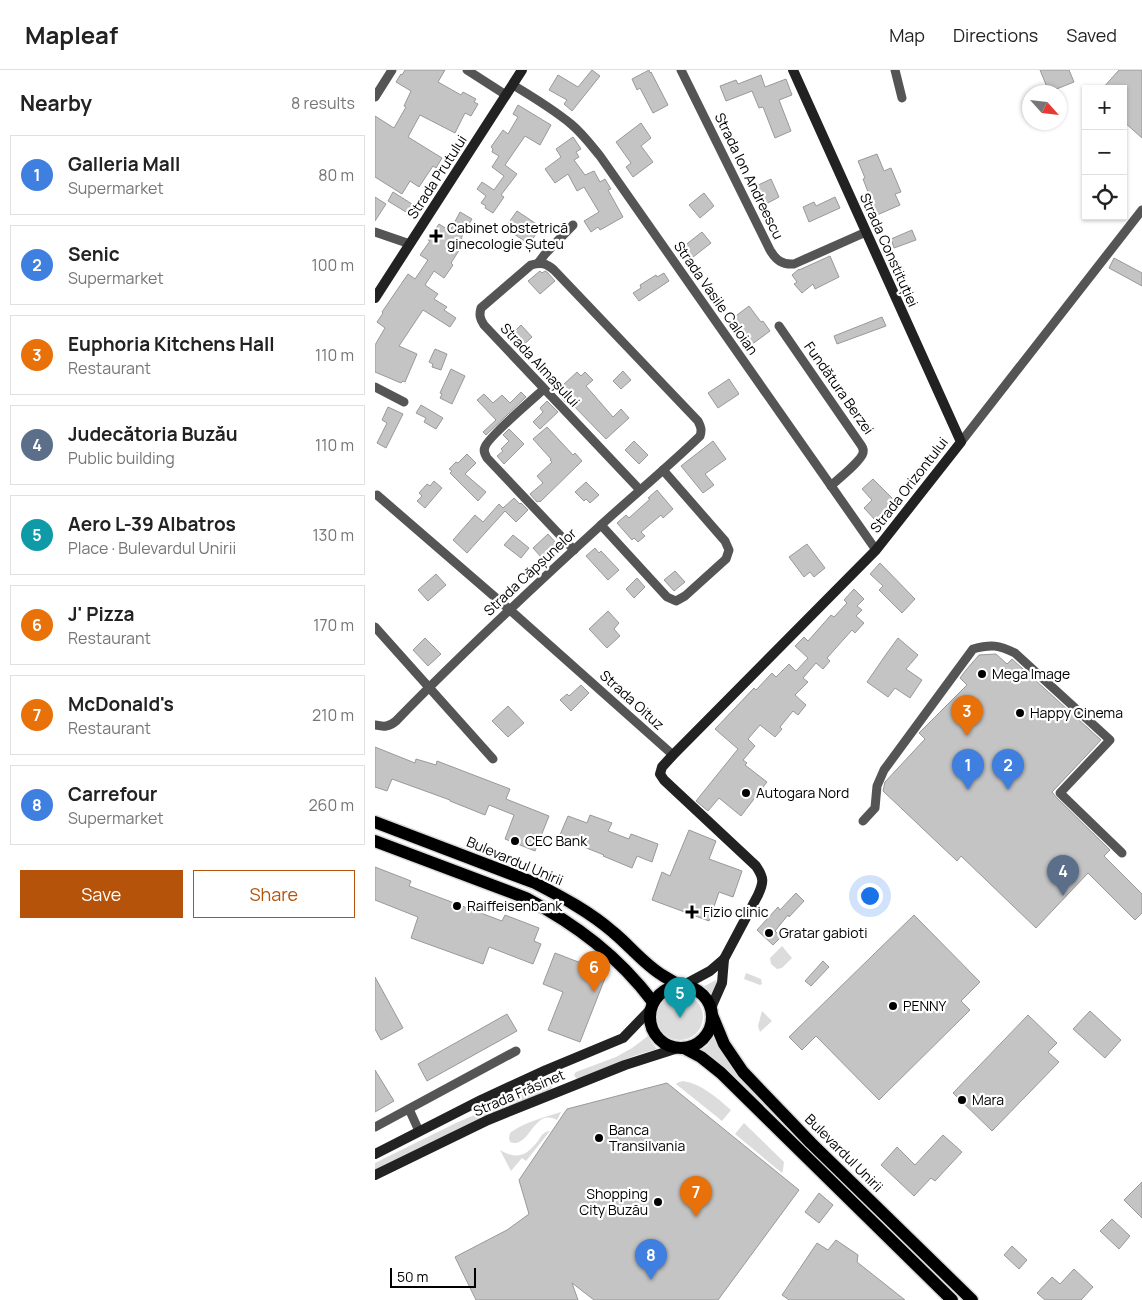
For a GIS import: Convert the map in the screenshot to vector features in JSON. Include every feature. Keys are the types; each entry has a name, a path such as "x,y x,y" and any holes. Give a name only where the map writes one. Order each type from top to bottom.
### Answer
{"main road":[{"name":"Bulevardul Unirii","path":"375,822 535,883 555,893 592,916 613,932 662,975 682,985"},
{"path":"375,842 526,898 545,909 581,931 601,947 630,974 651,1006"},
{"path":"682,985 696,989 706,997 712,1012 711,1027 705,1037 696,1044 681,1048 667,1045 660,1041 654,1034 649,1018 651,1006 657,995 671,986 682,985"},
{"name":"Bulevardul Unirii","path":"712,1012 727,1049 743,1072 837,1168 972,1300"},
{"name":"Bulevardul Unirii","path":"681,1048 701,1057 721,1073 952,1300"}],"street":[{"path":"375,97 392,70"},
{"path":"467,70 506,95"},
{"name":"Strada Prutului","path":"375,298 522,70"},
{"name":"Strada Ion Andreescu","path":"681,70 770,250 780,262 793,264 866,232"},
{"name":"Strada Constituției","path":"793,70 961,442"},
{"path":"895,70 902,98"},
{"name":"Strada Vasile Caloian","path":"513,84 559,114 588,140 875,550"},
{"name":"Strada Orizontului","path":"673,755 875,550 1142,210"},
{"name":"Strada Almașului","path":"573,224 539,262 521,272 487,302 481,308 479,314 484,325 639,490"},
{"path":"375,232 410,244"},
{"name":"Strada Căpșunelor","path":"375,725 385,727 396,721 429,687 574,550 700,436 701,426 698,421 554,270 547,264 539,262"},
{"name":"Fundătura Berzei","path":"779,326 864,450 858,460 831,486"},
{"path":"375,387 404,402"},
{"path":"544,389 491,438 484,448 484,452 487,458 574,550"},
{"path":"601,525 667,597 676,601 685,596 726,559 729,550 725,541 663,470"},
{"name":"Strada Oituz","path":"377,495 673,755"},
{"path":"375,627 493,759"},
{"path":"863,821 875,808 877,786 884,770 973,649 989,645 1004,648 1015,653 1110,740 1060,793 1122,853"},
{"path":"673,755 662,767 660,774 664,780 756,866 763,880 762,887 724,959 710,971 682,985"},
{"path":"712,1012 722,983 724,959"},
{"name":"Strada Frăsinet","path":"375,1154 481,1100 623,1038 651,1006"},
{"name":"Strada Frăsinet","path":"375,1175 488,1120 625,1065 681,1048"},
{"path":"375,1127 516,1051"},
{"path":"409,1109 419,1131"}],"shaded area":[{"path":"782,946 792,958 782,968 777,969 771,964 770,958"},
{"path":"746,973 761,979 762,984 744,979"},
{"path":"716,980 718,982 713,996 709,995 703,987"},
{"path":"680,994 693,998 699,1004 703,1017 699,1030 693,1036 680,1040 667,1036 661,1030 657,1017 661,1004 667,998"},
{"path":"762,1011 772,1021 760,1032 758,1026"},
{"path":"648,1036 657,1049 634,1056 578,1079 574,1075 576,1072 616,1057"},
{"path":"714,1036 747,1086 788,1130 716,1061 701,1050 707,1046"},
{"path":"683,1081 703,1088 731,1110 722,1121 676,1084"},
{"path":"549,1082 553,1086 551,1089 458,1130 375,1171 375,1163 456,1123"},
{"path":"561,1112 557,1120 542,1119 522,1140 517,1143 510,1142 510,1133 515,1129 534,1121"},
{"path":"744,1123 784,1162 782,1173 735,1134"},
{"path":"550,1131 526,1161 522,1158 511,1171 500,1150 512,1155 521,1155 530,1150 544,1133"}],"building":[{"path":"405,70 445,70 438,82 461,95 463,92 476,99 474,102 478,104 471,116 465,113 455,133 420,115 408,137 442,158 436,168 433,166 419,187 410,181 402,194 375,177 375,116 394,128 406,107 404,106 411,91 396,82"},
{"path":"592,70 600,76 572,111 564,104 567,100 549,90 558,75 578,87"},
{"path":"649,70 668,105 653,113 640,88 637,90 632,79"},
{"path":"1040,70 1069,70 1074,82 1066,85 1046,85"},
{"path":"1119,70 1142,70 1142,138 1127,125 1127,85 1106,85"},
{"path":"761,75 765,87 786,79 792,95 779,100 791,131 775,138 763,107 759,108 752,91 726,101 720,86 736,80 738,84"},
{"path":"518,105 551,125 540,145 525,136 505,165 517,174 501,195 504,197 493,213 481,203 486,196 477,189 482,182 494,190 504,176 492,167 499,156 492,152 493,149 491,147 503,130 508,134 518,117 513,114"},
{"path":"641,123 651,138 641,146 653,162 633,177 626,167 631,163 616,142"},
{"path":"573,137 581,149 576,152 579,157 574,160 585,175 594,171 600,182 605,179 611,189 608,190 623,217 600,230 598,227 591,232 584,221 599,212 584,187 577,191 568,174 555,183 545,169 561,157 556,149"},
{"path":"877,154 884,171 891,168 901,192 895,194 900,205 877,215 858,161"},
{"path":"771,179 779,197 766,204 763,197 760,199 754,187"},
{"path":"393,192 412,204 406,212 388,201"},
{"path":"704,193 714,206 700,218 689,205"},
{"path":"375,197 386,204 375,221"},
{"path":"835,197 840,208 809,222 803,207 814,202 816,206"},
{"path":"517,211 541,227 529,244 505,228"},
{"path":"460,212 472,219 461,238 465,241 444,278 434,271 425,285 438,294 434,299 447,307 444,310 456,318 450,327 423,310 399,346 417,354 405,382 401,383 375,372 375,345 385,328 377,322 382,312 408,274 415,279 428,260 420,255 439,224 450,231"},
{"path":"912,230 916,240 894,248 891,239"},
{"path":"702,232 711,243 688,261 679,250"},
{"path":"830,256 839,277 815,289 813,284 802,293 794,284 797,282 792,275 799,269"},
{"path":"1114,258 1142,273 1142,286 1109,268"},
{"path":"540,271 542,273 547,272 555,281 540,294 528,281"},
{"path":"664,273 669,281 639,301 633,293 641,288 640,285 656,275 657,277"},
{"path":"749,306 770,331 747,348 729,321"},
{"path":"882,317 886,326 837,344 834,336"},
{"path":"521,325 532,337 518,350 512,343 517,338 513,333"},
{"path":"435,349 447,354 441,370 432,367 433,364 429,362"},
{"path":"451,369 465,376 452,404 440,398 442,394 440,393"},
{"path":"623,371 631,380 621,389 613,381"},
{"path":"577,372 581,376 585,372 593,380 586,386 613,417 621,409 629,418 606,439 570,402 567,404 561,398 567,391 562,386"},
{"path":"729,379 739,394 718,408 708,393"},
{"path":"521,392 526,397 486,435 483,432 496,420 477,400 484,394 493,403 502,395 510,403"},
{"path":"547,401 558,412 540,429 533,422 543,412 540,408"},
{"path":"421,405 443,418 436,429 424,422 426,418 416,413"},
{"path":"388,407 403,414 386,448 377,443 387,423 382,420"},
{"path":"547,427 573,455 575,453 582,461 540,502 537,502 530,494 543,483 537,476 552,462 533,439"},
{"path":"509,429 524,444 504,464 497,456 503,451 501,449 509,441 503,435"},
{"path":"634,441 648,455 639,464 625,450"},
{"path":"713,441 726,459 705,474 714,485 703,493 681,466"},
{"path":"467,454 476,463 465,474 486,492 478,501 450,473 452,471 449,469"},
{"path":"873,479 896,502 877,522 864,508 872,500 862,489"},
{"path":"434,481 442,488 425,508 417,501 422,496 419,493 427,484 430,486"},
{"path":"586,482 599,495 590,503 586,499 584,501 575,492"},
{"path":"657,490 673,509 663,518 661,515 641,532 645,536 638,542 634,538 632,540 617,523 626,515 629,518"},
{"path":"514,498 528,510 516,522 505,511 467,553 453,540 475,515 483,522 499,504 503,508"},
{"path":"548,534 557,544 542,558 533,548"},
{"path":"513,535 529,548 521,558 504,545"},
{"path":"807,544 825,568 814,577 810,572 804,577 789,557"},
{"path":"595,548 599,553 601,551 619,570 608,580 586,556"},
{"path":"880,563 915,599 902,613 879,590 883,586 870,574"},
{"path":"675,571 685,582 674,591 664,580"},
{"path":"436,574 446,585 428,601 418,590"},
{"path":"637,578 645,587 634,598 626,589"},
{"path":"854,589 864,599 857,606 862,610 856,616 864,623 855,633 852,630 827,658 830,661 823,669 816,663 803,678 808,682 795,695 806,705 798,715 793,711 780,727 782,729 775,737 760,725 748,739 755,746 743,760 747,763 745,765 767,782 741,816 719,798 708,811 696,801 738,749 715,729 754,688 756,690 772,673 776,677 789,664 796,671 808,658 795,646 804,637 808,641 831,615 834,617 847,603 844,600"},
{"path":"608,611 619,623 614,629 620,636 607,648 589,629"},
{"path":"425,638 441,654 428,666 413,650"},
{"path":"898,638 918,655 906,669 922,680 910,698 895,688 888,697 867,682"},
{"path":"996,654 1007,664 1012,659 1101,740 1052,792 1110,850 1104,856 1142,894 1142,913 1135,920 1088,873 1036,928 961,856 957,861 883,791 885,782 925,739 919,733 967,685 960,678 966,670 979,655"},
{"path":"581,685 589,693 571,711 560,700 567,694 569,696"},
{"path":"508,706 524,723 508,737 492,721"},
{"path":"375,747 415,763 416,759 436,765 437,761 510,789 506,799 549,816 535,851 505,839 514,815 489,805 485,815 392,779 387,791 375,787"},
{"path":"590,815 612,823 608,831 629,839 631,834 658,844 652,862 637,856 632,868 559,837 568,816 587,823"},
{"path":"689,830 716,841 709,859 742,871 733,897 719,892 709,921 652,900 662,872 670,876"},
{"path":"375,867 411,881 409,886 502,921 505,915 539,928 534,941 541,944 533,964 489,947 483,964 411,938 418,917 375,900"},
{"path":"796,893 804,901 789,917 788,915 775,931 781,937 773,945 757,930 778,907 780,910"},
{"name":"PENNY","path":"914,915 980,982 961,1001 970,1010 879,1100 816,1036 802,1050 789,1037"},
{"path":"555,953 607,973 580,1042 548,1030 563,992 543,984"},
{"path":"823,961 829,967 811,986 805,981"},
{"path":"375,977 403,1028 381,1040 375,1029"},
{"path":"1090,1011 1121,1040 1105,1058 1073,1029"},
{"path":"507,1014 517,1031 427,1081 418,1064"},
{"path":"1028,1015 1057,1043 1048,1052 1059,1062 992,1131 953,1093"},
{"path":"375,1070 394,1101 375,1112"},
{"name":"Shopping City Buzău","path":"667,1083 799,1190 718,1300 594,1300 572,1283 578,1300 476,1300 455,1257 507,1230 529,1214 519,1180 567,1109"},
{"path":"943,1135 962,1152 935,1181 931,1178 914,1196 881,1165 897,1147 915,1165"},
{"path":"1142,1182 1142,1218 1124,1200"},
{"path":"819,1193 833,1205 819,1223 805,1212"},
{"path":"1112,1219 1130,1236 1119,1249 1100,1231"},
{"path":"836,1240 858,1255 857,1262 905,1300 789,1300 782,1295 817,1243 828,1250"},
{"path":"1012,1246 1027,1260 1019,1269 1004,1255"},
{"path":"1074,1269 1093,1287 1081,1300 1045,1300 1037,1293 1052,1277 1060,1284"}],"place":[{"name":"Cabinet obstetrică ginecologie Șuteu","path":"436,236"},
{"name":"Mega Image","path":"982,674"},
{"name":"Happy Cinema","path":"1020,713"},
{"name":"Euphoria Kitchens Hall","path":"967,736"},
{"name":"Galleria Mall","path":"968,790"},
{"name":"Senic","path":"1008,790"},
{"name":"Autogara Nord","path":"746,793"},
{"name":"CEC Bank","path":"515,841"},
{"name":"Judecătoria Buzău","path":"1063,896"},
{"name":"Raiffeisenbank","path":"457,906"},
{"name":"Fizio clinic","path":"692,912"},
{"name":"Gratar gabioti","path":"769,933"},
{"name":"J' Pizza","path":"594,992"},
{"name":"PENNY","path":"893,1006"},
{"name":"Aero L-39 Albatros","path":"680,1018"},
{"name":"Mara","path":"962,1100"},
{"name":"Banca Transilvania","path":"599,1138"},
{"name":"Shopping City Buzău","path":"658,1202"},
{"name":"McDonald's","path":"696,1217"},
{"name":"Carrefour","path":"651,1280"}]}
